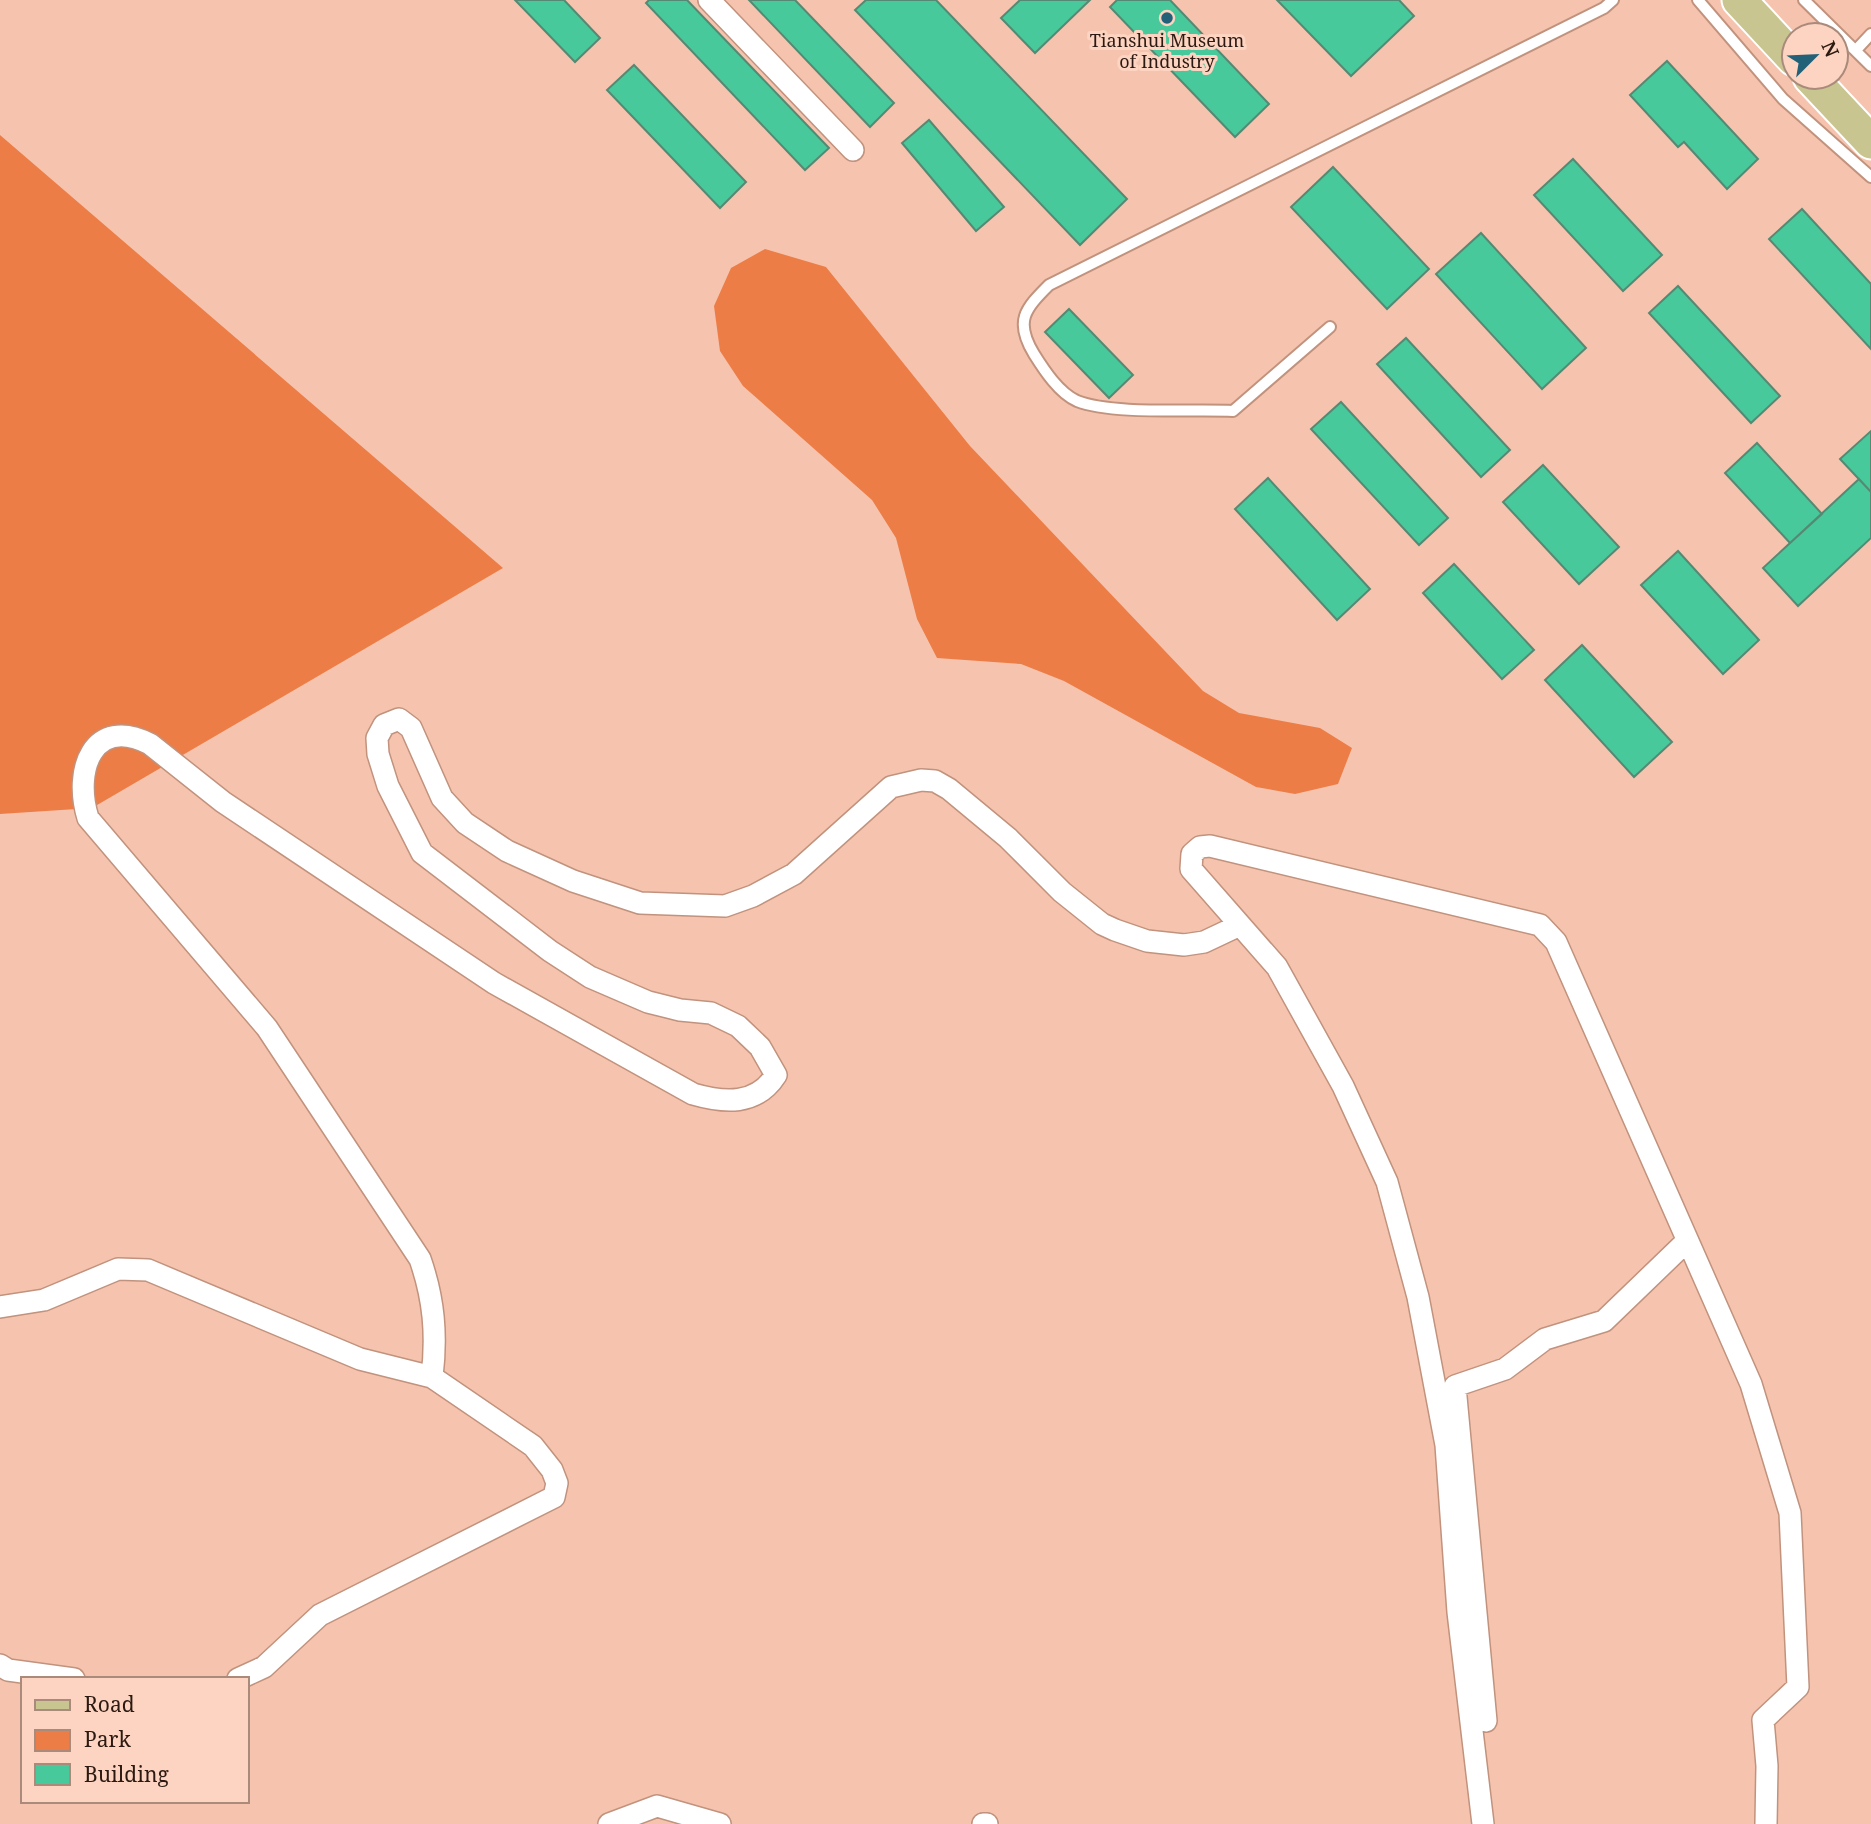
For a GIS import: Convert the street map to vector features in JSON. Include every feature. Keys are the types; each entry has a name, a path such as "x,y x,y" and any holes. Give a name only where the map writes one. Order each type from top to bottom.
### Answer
{"main road":[{"path":"1739,0 1780,44"},
{"path":"1760,0 1780,21"},
{"path":"1823,91 1871,142"},
{"path":"1847,91 1871,116"}],"street":[{"path":"709,0 853,150"},
{"path":"432,1377 436,1339 430,1288 420,1259 267,1028 88,818 82,773 87,758 96,747 123,736 136,737 150,744 223,802 494,983 693,1094 723,1102 738,1101 768,1088 776,1075 760,1047 738,1026 725,1018 648,1002 590,977 550,951 422,853 388,786 378,754 377,738 384,725 399,719 411,728 442,798 465,823 492,843 573,881 640,903 725,906 753,896 794,874 891,787 921,780 935,782 949,789 1008,838 1062,892 1102,924 1115,930 1147,941 1184,945 1204,942 1240,925"},
{"path":"1483,1824 1458,1612 1446,1445 1418,1297 1387,1182 1343,1086 1277,967 1191,869 1192,854 1200,847 1210,846 1540,925 1556,942 1751,1384 1790,1513 1798,1687 1763,1720 1767,1766 1766,1824"},
{"path":"1495,1824 1455,1386 1505,1368 1545,1339 1604,1321 1687,1241"},
{"path":"0,1307 44,1300 118,1269 148,1270 360,1359 432,1377 533,1446 552,1469 557,1483 554,1497 320,1615 264,1667 242,1677"},
{"path":"0,1665 8,1670 59,1677"},
{"path":"609,1824 657,1805 720,1824"}],"lane":[{"path":"1330,327 1233,411 1107,407 1076,400 1052,380 1023,330 1025,309 1049,285 1604,8 1612,0"},
{"path":"1698,0 1783,99 1871,177"},
{"path":"1804,0 1871,66"},
{"path":"1856,50 1871,34"}],"green space":[{"path":"0,135 503,568 92,808 0,814"},
{"path":"765,249 826,267 970,446 1203,691 1239,713 1320,728 1352,748 1338,784 1295,794 1256,787 1064,681 1021,664 937,658 917,619 896,538 872,500 743,386 720,351 714,306 731,268"}],"building":[{"path":"515,0 564,0 600,38 575,62"},
{"path":"649,0 687,0 829,148 805,170 646,3"},
{"path":"749,0 795,0 894,103 870,127"},
{"path":"866,0 936,0 1127,199 1080,245 855,10"},
{"path":"1020,0 1090,0 1035,53 1001,18"},
{"path":"1117,0 1170,0 1269,104 1235,137 1110,7"},
{"path":"1277,0 1399,0 1414,16 1351,76"},
{"path":"1667,61 1758,159 1727,189 1684,142 1678,147 1630,95"},
{"path":"634,65 746,182 720,208 607,90"},
{"path":"929,120 1004,207 976,231 902,143"},
{"path":"1573,159 1662,255 1623,291 1534,195"},
{"path":"1333,167 1429,269 1387,309 1291,207"},
{"path":"1802,209 1871,284 1871,349 1769,239"},
{"path":"1481,233 1586,348 1542,389 1436,274"},
{"path":"1678,286 1780,396 1751,423 1649,313"},
{"path":"1069,309 1133,375 1109,398 1045,332"},
{"path":"1406,338 1510,450 1481,477 1377,364"},
{"path":"1341,402 1448,518 1419,545 1311,429"},
{"path":"1871,431 1871,492 1840,459"},
{"path":"1757,443 1822,514 1790,543 1725,473"},
{"path":"1543,465 1619,547 1579,584 1503,502"},
{"path":"1268,478 1370,589 1337,620 1235,509"},
{"path":"1859,479 1871,492 1871,538 1798,606 1763,568"},
{"path":"1678,551 1759,640 1723,674 1641,585"},
{"path":"1454,564 1534,650 1502,679 1423,593"},
{"path":"1582,645 1672,742 1634,777 1545,680"}],"place":[{"name":"Tianshui Museum of Industry","path":"1167,18"}]}
